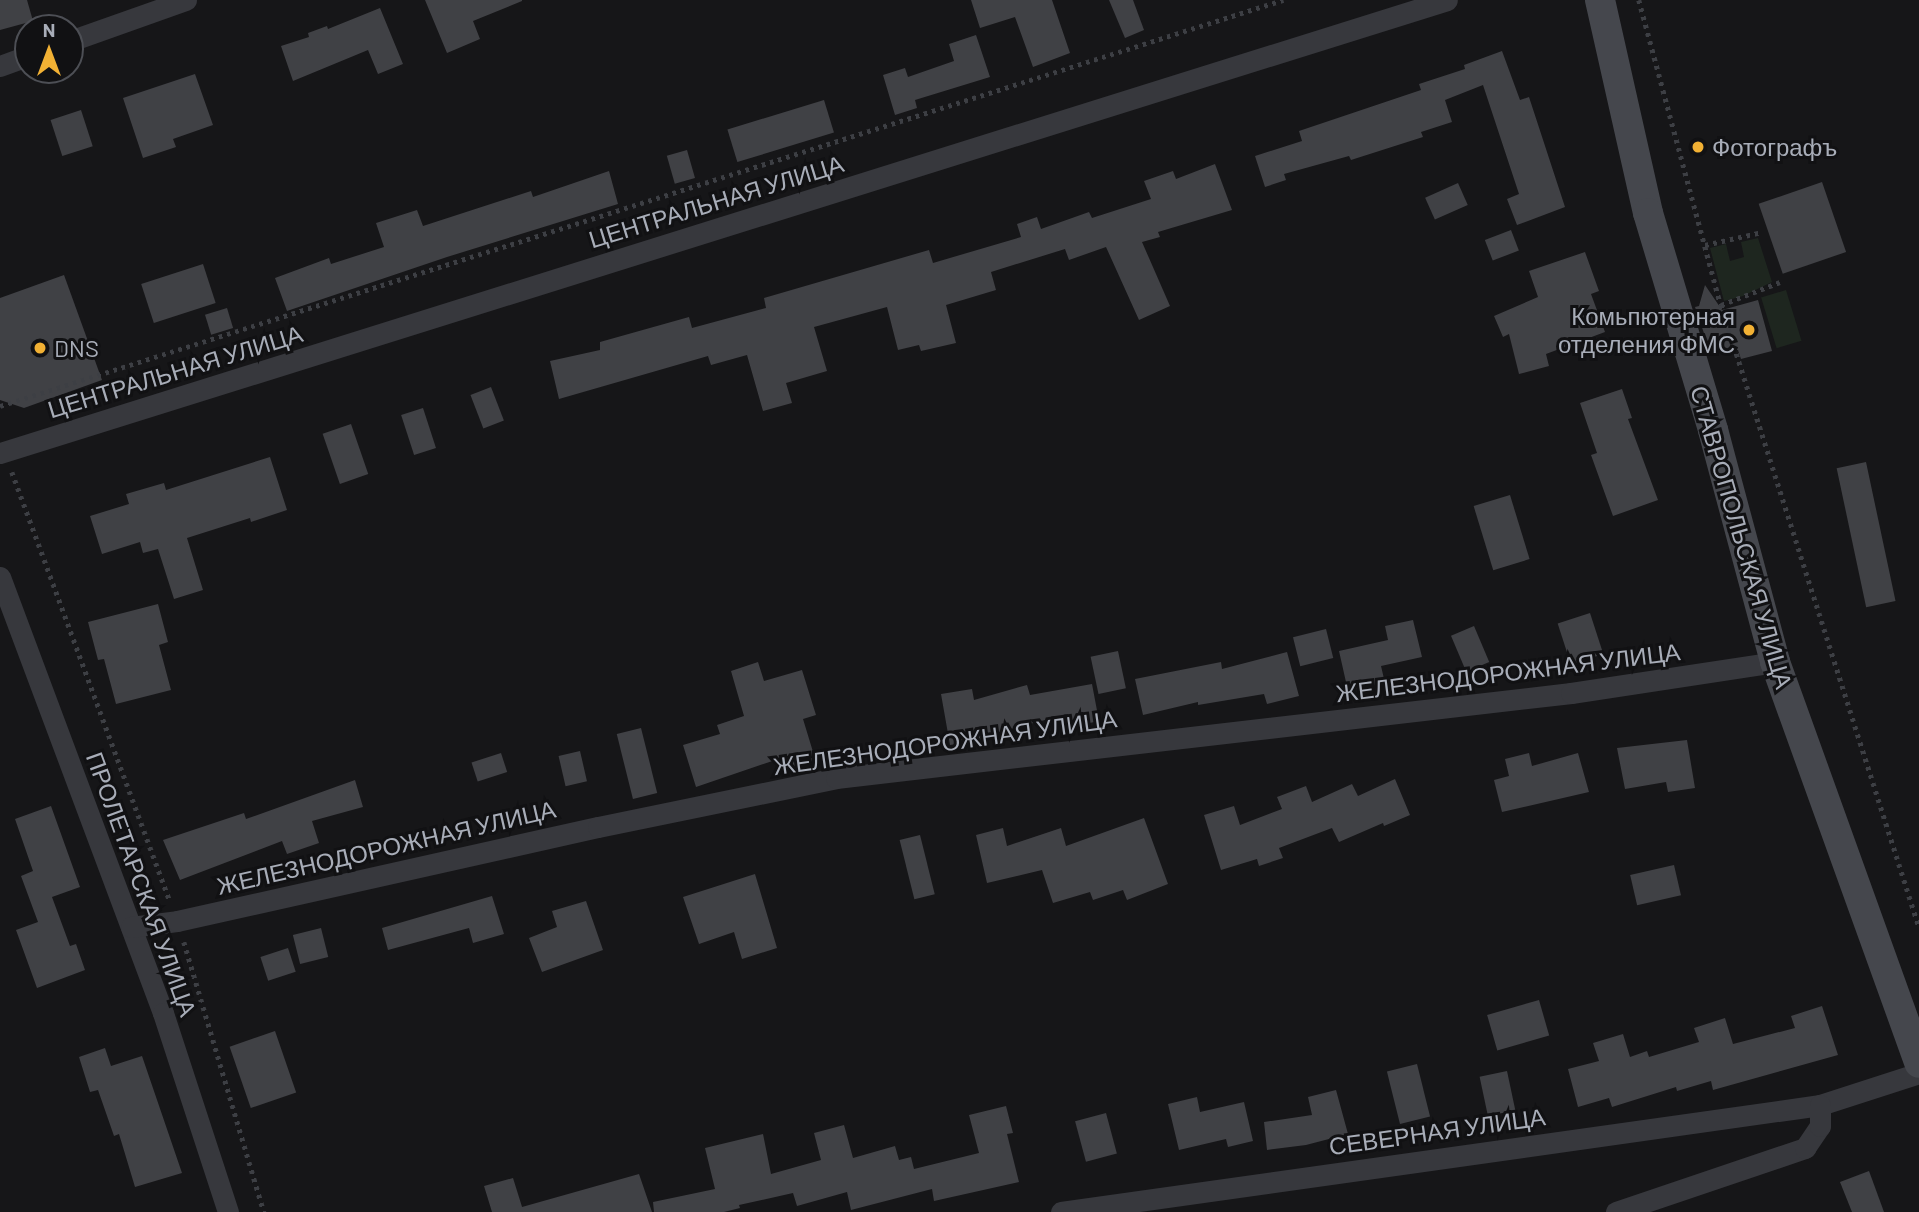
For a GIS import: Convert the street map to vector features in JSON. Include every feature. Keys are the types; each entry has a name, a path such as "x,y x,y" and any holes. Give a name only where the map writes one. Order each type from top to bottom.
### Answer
{"street":[{"path":"84,36 186,0"},
{"name":"ЦЕНТРАЛЬНАЯ УЛИЦА","path":"2,452 1447,0"},
{"name":"СТАВРОПОЛЬСКАЯ УЛИЦА","path":"1600,0 1648,213 1713,430 1775,662 1919,1063"},
{"name":"ПРОЛЕТАРСКАЯ УЛИЦА","path":"0,577 163,1013 228,1212"},
{"name":"ЖЕЛЕЗНОДОРОЖНАЯ УЛИЦА","path":"131,927 177,921 598,827 836,778 1571,693 1775,662"},
{"name":"СЕВЕРНАЯ УЛИЦА","path":"1062,1212 1820,1105 1919,1073"},
{"path":"1616,1212 1805,1148 1820,1126 1820,1105"}],"path":[{"path":"0,406 1283,0"},
{"path":"1639,0 1721,305 1919,927"},
{"path":"1705,245 1762,232"},
{"path":"1721,305 1780,282"},
{"path":"2,452 177,921 264,1212"}],"shaded area":[{"path":"1758,238 1772,282 1743,296 1724,301 1710,248 1726,244 1730,261 1744,257 1741,242"},
{"path":"1786,290 1801,341 1777,348 1761,298"}],"building":[{"path":"0,0 27,0 31,14 14,14 14,26 0,30"},
{"path":"425,0 522,1 473,21 480,39 447,53"},
{"path":"971,0 1052,0 1070,53 1033,67 1015,17 980,28"},
{"path":"1109,0 1133,0 1144,30 1125,38"},
{"path":"380,8 403,64 378,74 368,50 293,81 281,46 309,37 308,33 327,26 328,29"},
{"path":"976,35 990,77 915,100 917,108 895,115 883,75 905,68 908,77 954,61 949,44"},
{"path":"1502,51 1520,100 1529,97 1565,207 1517,225 1507,199 1519,194 1483,85 1445,100 1452,122 1421,132 1423,137 1351,160 1349,156 1284,174 1286,180 1265,187 1255,156 1302,141 1299,131 1421,90 1419,84 1465,69 1464,65"},
{"path":"195,74 213,125 173,139 176,147 143,158 123,98"},
{"path":"824,100 834,133 737,162 727,130"},
{"path":"81,110 93,146 62,156 51,120"},
{"path":"687,150 695,178 675,184 667,156"},
{"path":"1215,164 1232,210 1158,232 1160,237 1142,242 1170,306 1139,320 1106,247 1069,260 1065,249 991,272 996,290 946,305 956,343 921,351 919,345 898,350 887,307 814,327 827,371 786,383 792,403 763,411 747,355 711,365 708,356 559,399 550,361 600,350 600,342 689,317 692,328 766,308 764,298 929,250 933,263 1021,237 1017,224 1037,217 1041,229 1089,212 1092,218 1151,199 1144,181 1173,171 1176,179"},
{"path":"609,171 618,204 447,257 287,311 275,278 329,258 331,264 384,247 376,223 417,210 423,226 531,191 533,197"},
{"path":"1822,182 1846,252 1783,274 1759,204"},
{"path":"1458,183 1468,205 1435,220 1425,198"},
{"path":"1511,230 1519,251 1493,261 1485,240"},
{"path":"1585,252 1599,291 1591,294 1605,332 1546,354 1549,366 1519,374 1509,334 1503,337 1494,316 1538,297 1529,271"},
{"path":"203,264 216,303 154,323 141,284"},
{"path":"64,275 102,380 24,408 0,400 0,298"},
{"path":"1705,285 1722,310 1758,300 1772,351 1741,359 1738,350 1710,351 1695,307 1699,306"},
{"path":"227,308 233,328 211,335 205,315"},
{"path":"491,387 504,421 483,428 470,395"},
{"path":"1622,389 1632,418 1628,419 1658,500 1613,516 1591,455 1597,453 1580,403"},
{"path":"423,408 436,448 414,455 401,415"},
{"path":"351,424 368,474 340,484 323,434"},
{"path":"270,457 287,510 251,522 250,518 187,538 203,590 174,599 158,549 143,553 140,542 102,554 90,516 129,504 126,494 164,483 166,490"},
{"path":"1866,462 1896,601 1866,607 1837,468"},
{"path":"1510,495 1530,559 1493,570 1474,506"},
{"path":"158,604 168,642 159,645 171,690 116,704 104,659 98,660 88,622"},
{"path":"1590,613 1603,654 1571,664 1558,624"},
{"path":"1413,620 1422,657 1381,666 1385,683 1348,691 1339,651 1388,640 1385,626"},
{"path":"1474,626 1489,662 1466,672 1451,636"},
{"path":"1326,629 1333,658 1300,666 1293,637"},
{"path":"1118,651 1126,688 1099,694 1091,657"},
{"path":"1287,652 1299,696 1267,704 1264,694 1198,705 1198,702 1143,715 1135,679 1221,662 1222,669"},
{"path":"758,662 764,681 802,670 816,715 803,719 817,765 795,771 790,755 696,787 683,745 720,734 717,725 744,716 731,671"},
{"path":"1092,684 1099,721 1071,727 1068,714 980,737 981,740 950,745 941,694 972,689 974,700 1027,685 1030,695"},
{"path":"641,728 657,793 633,799 617,734"},
{"path":"1687,740 1695,788 1668,792 1666,782 1625,789 1617,748"},
{"path":"580,751 587,781 566,786 559,756"},
{"path":"501,753 507,772 478,782 472,763"},
{"path":"1529,753 1532,766 1578,753 1589,792 1502,812 1494,780 1509,776 1505,759"},
{"path":"1395,779 1410,815 1384,826 1383,823 1339,842 1332,828 1279,848 1283,858 1259,866 1257,859 1221,870 1204,815 1234,806 1240,825 1282,809 1277,797 1306,786 1312,802 1352,784 1358,796"},
{"path":"355,780 363,807 312,821 319,843 287,854 282,841 180,880 163,840 244,813 246,819"},
{"path":"51,806 80,887 52,897 70,946 76,944 85,970 37,988 16,930 38,922 21,876 33,871 15,819"},
{"path":"1144,818 1168,884 1127,900 1123,890 1093,900 1090,892 1053,903 1042,870 987,883 976,835 1003,828 1007,846 1061,828 1066,846"},
{"path":"920,835 935,894 914,899 900,840"},
{"path":"1674,865 1681,895 1637,905 1630,875"},
{"path":"755,874 777,948 742,959 734,932 699,944 683,897"},
{"path":"492,896 504,934 473,943 469,928 388,950 382,928"},
{"path":"586,901 603,950 542,972 529,938 557,927 552,911"},
{"path":"321,928 328,957 300,964 293,935"},
{"path":"288,948 296,972 268,981 260,957"},
{"path":"1539,1000 1549,1036 1497,1050 1487,1015"},
{"path":"1822,1006 1838,1055 1713,1090 1711,1081 1677,1091 1676,1087 1612,1107 1609,1098 1578,1107 1568,1069 1599,1061 1593,1043 1623,1034 1630,1057 1647,1051 1649,1057 1699,1042 1694,1028 1725,1018 1733,1044 1795,1028 1791,1016"},
{"path":"275,1031 296,1092 251,1108 230,1047"},
{"path":"105,1048 111,1066 142,1056 182,1173 135,1187 119,1134 114,1136 98,1090 90,1092 79,1057"},
{"path":"1417,1064 1430,1116 1400,1124 1387,1071"},
{"path":"1507,1071 1515,1110 1488,1116 1480,1077"},
{"path":"1336,1090 1348,1134 1306,1145 1267,1150 1264,1122 1312,1115 1308,1097"},
{"path":"1197,1097 1200,1112 1244,1102 1253,1141 1228,1147 1226,1139 1179,1150 1168,1104"},
{"path":"1006,1106 1013,1133 1007,1134 1019,1182 934,1201 932,1189 851,1210 847,1192 797,1206 793,1193 739,1205 740,1208 724,1212 654,1212 653,1202 715,1189 705,1148 763,1134 771,1174 821,1160 814,1133 844,1125 853,1158 895,1146 899,1160 911,1157 914,1169 979,1153 969,1115"},
{"path":"1106,1113 1117,1154 1086,1162 1075,1121"},
{"path":"1869,1171 1884,1212 1852,1212 1840,1182"},
{"path":"639,1174 652,1212 492,1212 484,1186 513,1178 522,1207"}],"place":[{"name":"Фотографъ","path":"1698,147"},
{"name":"Комьпютерная отделения ФМС","path":"1749,330"},
{"name":"DNS","path":"40,348"}]}
